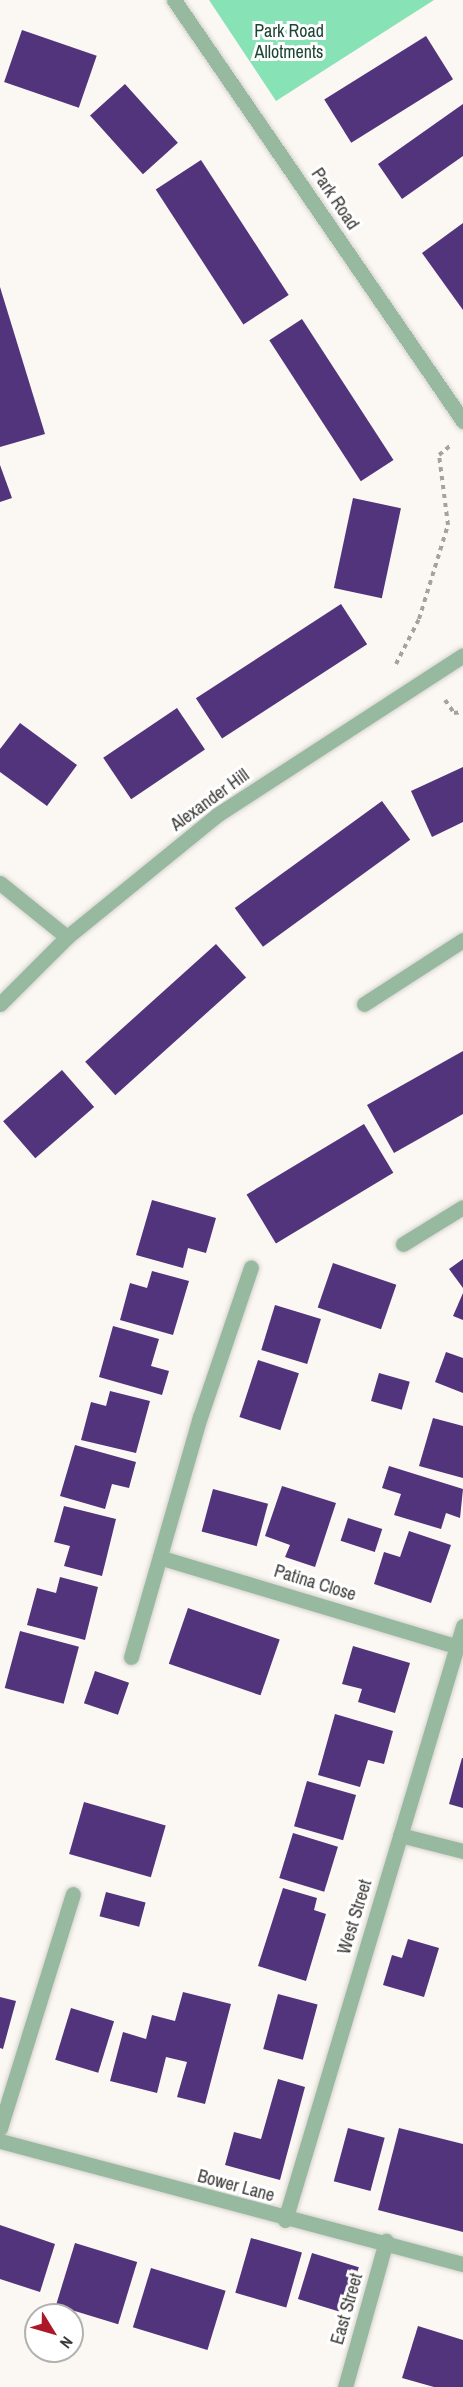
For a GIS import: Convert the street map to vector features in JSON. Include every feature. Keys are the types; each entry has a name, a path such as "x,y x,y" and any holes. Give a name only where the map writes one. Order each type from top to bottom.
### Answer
{"street":[{"name":"Park Road","path":"174,0 463,421"},
{"name":"Alexander Hill","path":"0,1004 67,937 217,815 463,655"},
{"path":"0,883 67,937"},
{"path":"364,1004 463,940"},
{"path":"403,1244 463,1206"},
{"path":"131,1657 162,1558 200,1417 251,1268"},
{"name":"Patina Close","path":"162,1558 456,1646"},
{"name":"West Street","path":"285,2220 463,1626"},
{"path":"400,1835 463,1851"},
{"path":"0,2128 73,1894"},
{"name":"Bower Lane","path":"0,2141 285,2220 386,2241 463,2264"},
{"name":"East Street","path":"345,2387 386,2241"}],"path":[{"path":"380,710 390,674 419,619 448,525 439,455 455,442"}],"green space":[{"name":"Park Road Allotments","path":"209,0 434,0 276,101"}],"building":[{"path":"22,30 97,56 79,108 4,82"},
{"path":"426,36 453,79 351,143 324,100"},
{"path":"125,84 178,143 143,174 90,115"},
{"path":"463,104 463,156 402,199 378,164"},
{"path":"201,160 289,295 243,324 156,189"},
{"path":"463,223 463,310 422,253"},
{"path":"0,287 45,434 0,447"},
{"path":"302,319 393,460 361,481 269,340"},
{"path":"0,465 12,498 0,502"},
{"path":"353,498 401,508 382,598 334,588"},
{"path":"341,604 367,644 222,738 196,698"},
{"path":"177,708 205,749 131,799 103,758"},
{"path":"20,723 77,765 47,806 0,772 0,749"},
{"path":"463,767 463,822 432,837 411,791"},
{"path":"382,801 410,840 263,947 235,908"},
{"path":"216,944 246,977 115,1095 85,1062"},
{"path":"463,1051 463,1114 394,1153 367,1105"},
{"path":"62,1070 94,1107 35,1158 3,1121"},
{"path":"364,1124 393,1173 276,1243 247,1195"},
{"path":"152,1200 216,1218 206,1253 188,1248 183,1268 136,1255"},
{"path":"463,1259 463,1288 449,1269"},
{"path":"333,1263 396,1285 381,1329 318,1307"},
{"path":"152,1271 189,1281 173,1335 120,1320 130,1283 147,1288"},
{"path":"463,1293 463,1320 453,1316"},
{"path":"275,1305 321,1319 307,1364 261,1350"},
{"path":"113,1326 159,1339 151,1366 169,1371 162,1395 99,1377"},
{"path":"446,1352 463,1358 463,1393 435,1382"},
{"path":"258,1360 299,1373 280,1430 239,1417"},
{"path":"379,1373 410,1382 402,1410 371,1401"},
{"path":"110,1391 150,1401 136,1453 81,1440 91,1402 106,1406"},
{"path":"433,1418 463,1426 463,1478 419,1466"},
{"path":"75,1445 136,1462 129,1488 112,1484 105,1509 60,1496"},
{"path":"389,1466 463,1489 460,1518 446,1513 441,1529 394,1515 401,1494 382,1488"},
{"path":"282,1486 336,1503 315,1567 285,1557 290,1545 265,1536"},
{"path":"213,1489 268,1504 257,1546 202,1532"},
{"path":"64,1506 116,1519 102,1576 64,1566 70,1546 54,1542"},
{"path":"348,1518 382,1529 375,1552 341,1541"},
{"path":"409,1531 451,1545 431,1603 374,1584 384,1552 400,1557"},
{"path":"60,1577 98,1587 85,1640 27,1625 37,1588 56,1593"},
{"path":"188,1608 280,1640 261,1695 169,1664"},
{"path":"20,1631 79,1647 64,1704 5,1688"},
{"path":"353,1646 410,1663 395,1713 358,1702 362,1689 342,1684"},
{"path":"95,1671 129,1683 118,1715 84,1703"},
{"path":"335,1714 393,1731 384,1764 368,1760 360,1787 318,1775"},
{"path":"463,1758 463,1808 449,1804"},
{"path":"307,1781 356,1795 343,1840 294,1826"},
{"path":"84,1802 166,1825 151,1877 69,1854"},
{"path":"293,1833 338,1847 324,1892 279,1878"},
{"path":"283,1888 317,1898 314,1910 326,1914 306,1981 258,1966"},
{"path":"106,1892 146,1903 139,1927 100,1916"},
{"path":"408,1939 439,1948 424,1997 383,1985 392,1955 402,1958"},
{"path":"183,1992 231,2004 205,2104 177,2097 187,2062 166,2057 157,2093 110,2081 123,2032 146,2039 152,2015 175,2021"},
{"path":"278,1994 318,2005 303,2060 263,2049"},
{"path":"0,1997 16,2001 3,2049 0,2048"},
{"path":"71,2008 114,2021 98,2073 55,2060"},
{"path":"278,2079 305,2087 280,2180 225,2165 234,2132 261,2139"},
{"path":"348,2128 385,2138 370,2191 334,2181"},
{"path":"399,2128 463,2144 463,2232 378,2210"},
{"path":"0,2225 55,2244 40,2292 0,2279"},
{"path":"251,2238 302,2253 286,2307 235,2293"},
{"path":"75,2243 137,2262 118,2324 84,2314 84,2303 57,2303"},
{"path":"312,2253 359,2267 345,2313 298,2299"},
{"path":"151,2268 226,2291 207,2350 133,2327"},
{"path":"418,2326 463,2340 463,2387 434,2387 402,2378"}]}
